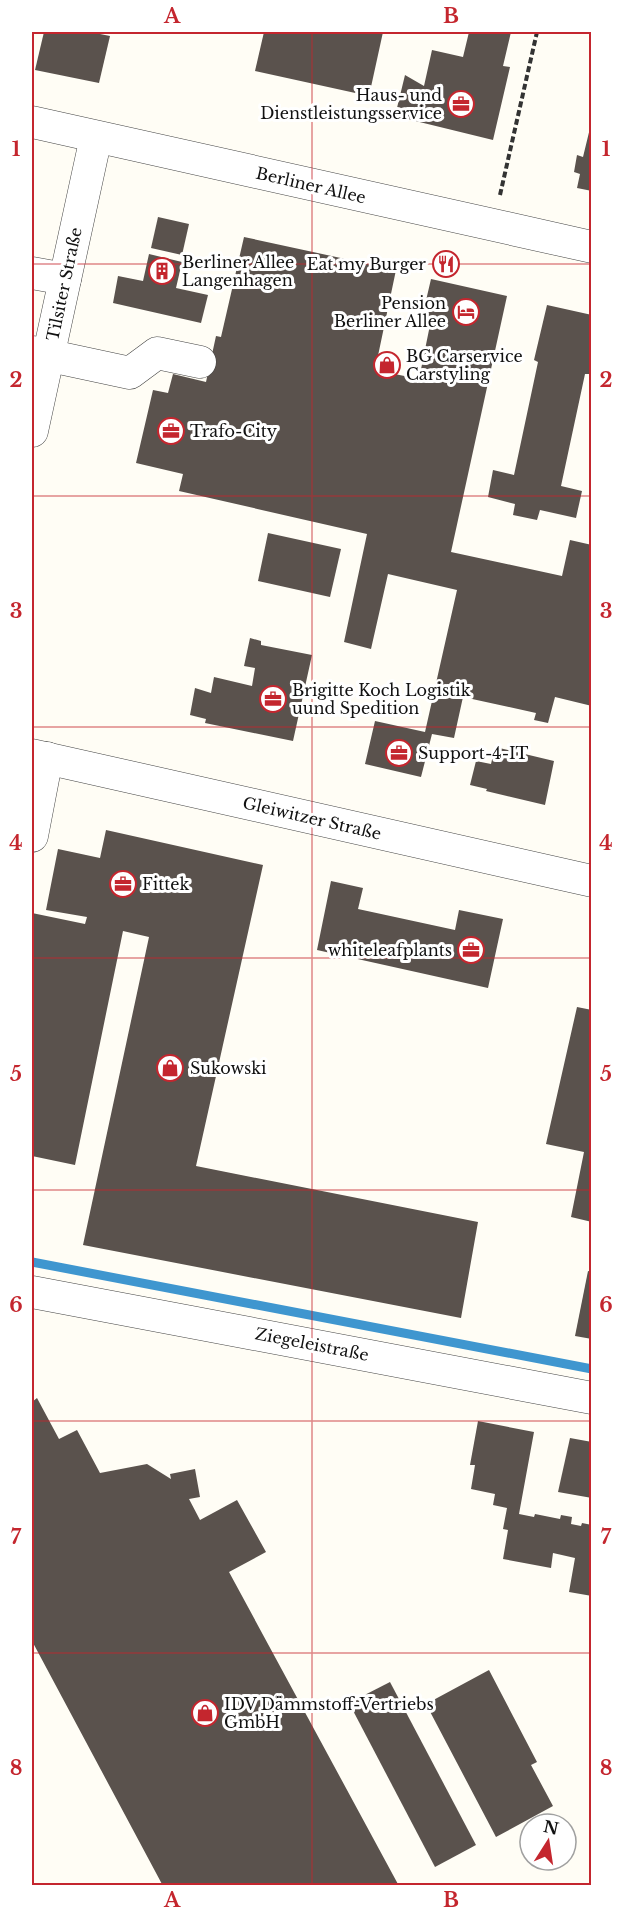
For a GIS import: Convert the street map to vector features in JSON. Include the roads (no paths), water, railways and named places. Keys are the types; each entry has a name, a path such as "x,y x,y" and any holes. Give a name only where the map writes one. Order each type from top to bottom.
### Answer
{"street":[{"name":"Berliner Allee","path":"32,122 591,247"},
{"name":"Tilsiter Straße","path":"32,431 40,354 65,279 96,137"},
{"path":"32,273 65,279"},
{"path":"40,354 130,373 157,353 200,362"},
{"path":"32,836 39,757"},
{"name":"Gleiwitzer Straße","path":"39,757 591,881"},
{"name":"Ziegeleistraße","path":"32,1292 591,1398"}],"waterway":[{"path":"32,1262 592,1369"}],"place":[{"name":"Haus- und Dienstleistungsservice","path":"461,104"},
{"name":"Eat my Burger","path":"446,264"},
{"name":"Berliner Allee Langenhagen","path":"162,271"},
{"name":"Pension Berliner Allee","path":"466,312"},
{"name":"BG Carservice Carstyling","path":"387,365"},
{"name":"Trafo-City","path":"171,431"},
{"name":"Brigitte Koch Logistik uund Spedition","path":"273,699"},
{"name":"Support-4-IT","path":"399,753"},
{"name":"Fittek","path":"123,884"},
{"name":"whiteleafplants","path":"471,950"},
{"name":"Sukowski","path":"170,1068"},
{"name":"IDV Dämmstoff-Vertriebs GmbH","path":"205,1713"}]}
